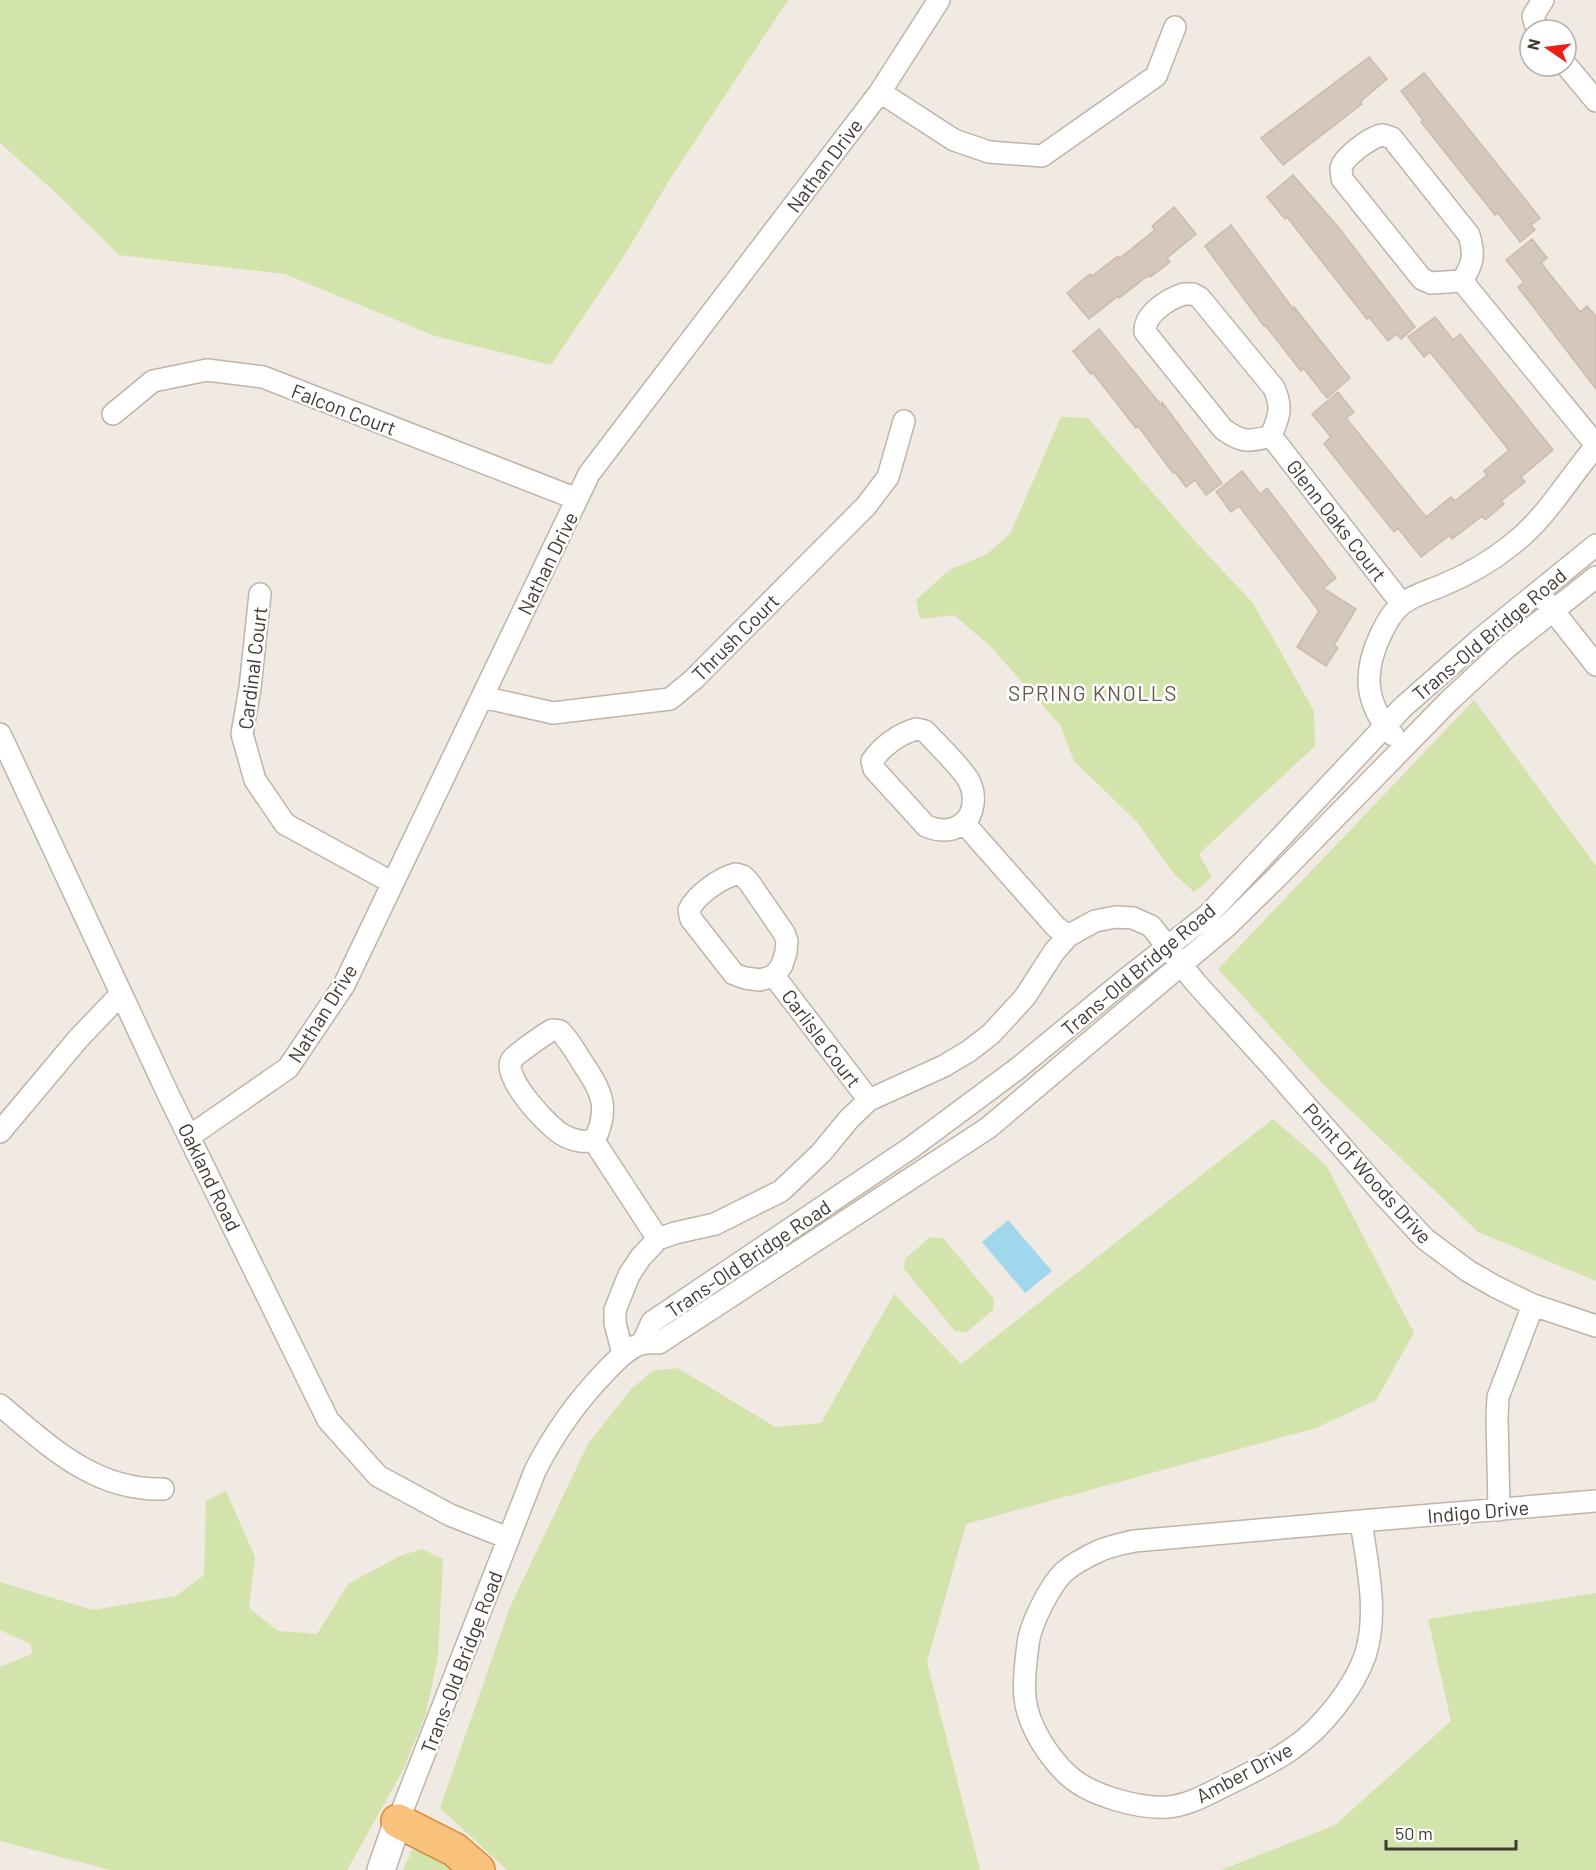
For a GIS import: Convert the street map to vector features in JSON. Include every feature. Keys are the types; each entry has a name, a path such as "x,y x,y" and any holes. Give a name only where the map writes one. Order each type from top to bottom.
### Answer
{"highway":[{"path":"400,1815 455,1850 478,1870"}],"street":[{"name":"Nathan Drive","path":"190,1136 288,1068 344,985 590,474 880,92 939,0"},
{"path":"1534,18 1543,0"},
{"path":"880,92 954,140 989,152 1042,156 1156,76 1175,27"},
{"path":"1577,78 1596,100"},
{"path":"1383,135 1392,138 1469,235 1473,249 1472,260 1462,281 1431,283 1422,279 1342,178 1341,169 1345,160 1375,136 1383,135"},
{"path":"1403,746 1385,726 1374,706 1368,678 1371,659 1386,622 1402,604 1421,593 1461,577 1511,546 1549,508 1596,446 1462,281"},
{"path":"1193,294 1200,298 1274,388 1280,403 1278,420 1271,436 1256,441 1238,440 1223,429 1144,332 1144,323 1149,317 1174,297 1193,294"},
{"name":"Falcon Court","path":"113,414 153,381 207,370 263,377 578,499"},
{"name":"Thrush Court","path":"482,697 553,713 670,699 694,679 866,506 888,477 904,421"},
{"name":"Glenn Oaks Court","path":"1271,436 1402,604"},
{"name":"Trans-Old Bridge Road","path":"642,1344 652,1322 912,1147 1017,1069 1208,915 1402,708 1596,545"},
{"name":"Trans-Old Bridge Road","path":"381,1870 400,1815 508,1538 548,1444 569,1412 623,1354 642,1344 659,1343 988,1128 1227,926 1276,879 1403,746 1506,648 1596,577"},
{"path":"1539,591 1552,611 1596,664"},
{"name":"Cardinal Court","path":"260,594 250,688 242,734 255,780 285,824 393,883"},
{"path":"916,729 925,731 969,780 974,795 972,811 964,823 951,830 936,830 926,826 873,770 872,761 877,754 903,733 916,729"},
{"name":"Oakland Road","path":"0,734 169,1096 328,1420 378,1476 450,1515 508,1538"},
{"path":"964,823 1056,927 1068,936"},
{"name":"Carlisle Court","path":"736,874 743,876 784,933 787,941 786,952 782,965 774,976 760,980 734,974 691,919 688,910 693,902 727,876 736,874"},
{"name":"Carlisle Court","path":"658,1239 715,1224 781,1191 821,1153 849,1119 869,1100 944,1066 991,1034 1025,997 1054,952 1068,936 1095,921 1116,917 1133,918 1150,926 1182,963"},
{"name":"Point Of Woods Drive","path":"1182,963 1194,982 1425,1239 1496,1287 1533,1305 1596,1326"},
{"name":"Carlisle Court","path":"774,976 869,1100"},
{"path":"0,1132 78,1039 121,994"},
{"path":"552,1030 560,1030 567,1038 599,1087 604,1103 603,1117 594,1141 577,1142 561,1135 546,1123 511,1077 509,1068 512,1059 552,1030"},
{"path":"594,1141 658,1239 641,1257 629,1275 617,1304 615,1323 623,1354"},
{"path":"1499,1510 1498,1396 1533,1305"},
{"path":"0,1405 51,1448 101,1479 141,1490 163,1489"},
{"name":"Indigo Drive","path":"1361,1521 1596,1501"},
{"name":"Amber Drive","path":"1361,1521 1370,1584 1371,1622 1365,1654 1358,1672 1331,1713 1294,1748 1193,1801 1166,1807 1132,1804 1102,1795 1070,1777 1053,1758 1032,1722 1025,1700 1024,1671 1029,1638 1038,1611 1064,1573 1100,1550 1134,1541 1361,1521"}],"green space":[{"path":"0,0 788,0 670,179 624,256 551,365 435,336 285,274 119,255 56,193 0,143"},
{"path":"1061,417 1088,418 1192,538 1253,603 1314,711 1315,746 1199,854 1212,877 1194,892 1174,874 1137,822 1074,761 1060,725 990,646 954,615 920,619 916,600 949,570 987,554 1010,534"},
{"path":"1474,700 1596,866 1596,1281 1478,1232 1322,1083 1218,969"},
{"path":"1273,1119 1326,1165 1414,1333 1376,1400 1316,1428 966,1524 927,1662 980,1870 507,1870 440,1808 510,1607 588,1444 631,1389 653,1371 678,1368 775,1427 821,1423 894,1294 961,1364"},
{"path":"930,1237 943,1238 994,1299 993,1310 967,1332 955,1331 904,1269 905,1259"},
{"path":"226,1491 255,1557 249,1608 278,1631 317,1634 348,1584 400,1556 422,1549 443,1559 438,1656 426,1714 402,1772 347,1870 110,1870 0,1841 0,1667 32,1654 31,1644 0,1630 0,1582 93,1610 176,1596 204,1575 206,1501"},
{"path":"1596,1593 1596,1870 1221,1870 1335,1825 1451,1721 1428,1619"},
{"path":"416,1849 460,1870 403,1870 411,1856 409,1852"}],"water":[{"path":"1008,1220 1052,1271 1025,1293 982,1242"}],"building":[{"path":"1369,57 1387,79 1360,102 1362,104 1283,165 1261,138"},
{"path":"1424,73 1540,218 1531,225 1535,230 1520,242 1498,213 1495,215 1421,122 1423,120 1401,91"},
{"path":"1293,175 1339,228 1415,327 1401,339 1397,334 1388,341 1369,317 1367,319 1287,217 1285,219 1267,197"},
{"path":"1174,207 1196,234 1167,258 1170,262 1119,298 1118,296 1089,319 1067,293 1090,274 1092,276 1118,256 1120,258 1155,230 1152,226"},
{"path":"1231,225 1293,309 1294,307 1350,378 1327,398 1264,326 1205,246"},
{"path":"1532,239 1547,258 1541,263 1580,312 1587,306 1596,316 1596,389 1518,287 1524,282 1506,260"},
{"path":"1435,317 1453,340 1460,334 1553,450 1521,477 1525,482 1501,501 1504,504 1485,520 1482,516 1452,539 1450,535 1421,557 1398,528 1394,532 1324,444 1331,437 1312,414 1338,392 1354,412 1346,418 1426,517 1451,497 1455,501 1487,475 1484,471 1509,450 1430,352 1424,357 1408,337"},
{"path":"1099,329 1162,406 1162,402 1222,483 1206,495 1195,480 1186,487 1175,472 1173,473 1138,426 1136,428 1073,351"},
{"path":"1242,471 1260,494 1267,488 1336,578 1323,588 1356,609 1334,645 1338,648 1326,666 1297,647 1319,611 1239,506 1231,512 1216,492"}],"district":[{"name":"SPRING KNOLLS","path":"1093,692"}]}
